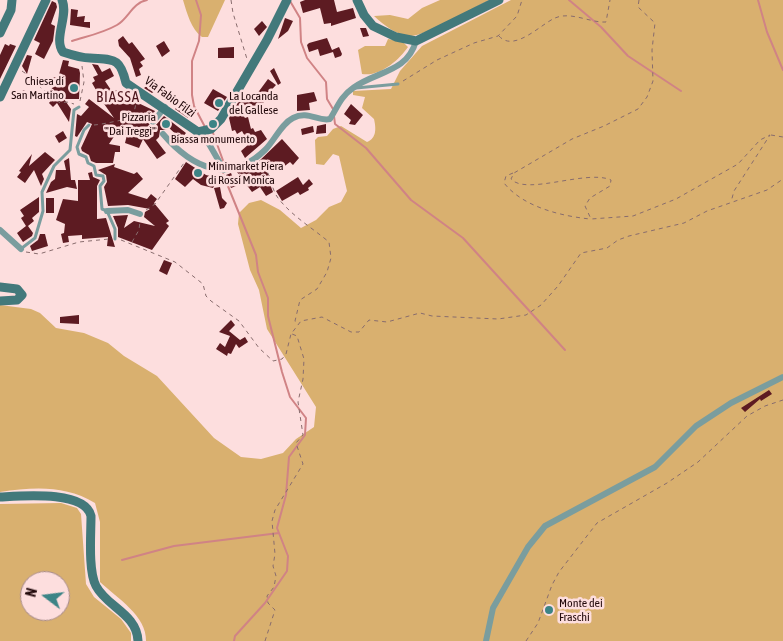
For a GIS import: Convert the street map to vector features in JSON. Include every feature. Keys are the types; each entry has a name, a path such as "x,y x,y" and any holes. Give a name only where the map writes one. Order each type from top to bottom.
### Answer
{"street":[{"path":"0,33 11,10 12,0"},
{"path":"0,97 46,0"},
{"path":"62,0 64,10 61,50 78,56"},
{"name":"Via Fabio Filzi","path":"78,56 116,61 124,73 126,83 165,107 198,132 207,132 216,126 250,70 287,0"},
{"path":"357,0 364,15 373,26 396,37 416,41 499,0"},
{"path":"163,134 174,147 204,167 224,170 249,162 265,149 293,118 306,115 330,119 341,98 352,88 399,67 410,56 416,41"},
{"path":"153,122 165,107"},
{"path":"198,132 209,144 224,170"},
{"path":"107,211 128,210 140,214"},
{"path":"0,230 21,249"},
{"path":"0,287 17,290 22,295 17,300 0,301"},
{"path":"486,641 493,608 528,547 545,526 656,467 696,426 731,403 783,377"},
{"path":"0,497 58,497 78,501 87,507 91,516 92,573 96,586 129,618 136,629 138,641"}],"lane":[{"path":"352,88 398,84"},
{"path":"21,249 35,238 42,211 42,192 54,166 70,150 72,116 74,110 79,107"},
{"path":"89,125 84,130 76,147 79,154 86,157 88,164 94,166 96,175 103,176 104,181 100,186 102,209 107,211 112,220 116,238"}],"path":[{"path":"231,0 232,13 250,70"},
{"path":"398,84 437,60 474,43 498,36 517,16 522,0"},
{"path":"498,36 505,40 524,38 557,17 573,17 606,22 610,0"},
{"path":"639,0 638,6 641,12 655,23 652,50 653,81 647,97 638,109 572,139 506,176 504,180 516,196 560,215 591,219 633,216 676,199 738,164 760,140 770,135 783,137"},
{"path":"16,62 24,73 35,75 40,87 60,103 67,102 79,107 84,76 78,56"},
{"path":"133,118 137,98 145,96"},
{"path":"89,125 125,122 140,117 153,122"},
{"path":"731,202 734,191 770,135"},
{"path":"131,243 139,230 140,214 155,204 188,158"},
{"path":"249,162 254,168 266,169 272,180 277,197 298,219 329,242 330,266 317,289 300,300 295,321 297,326"},
{"path":"514,173 512,181 527,184 596,177 610,180 608,189 593,196 585,206 591,219"},
{"path":"21,249 28,253 39,254 79,242 116,238 175,262 203,284 206,296 239,321 259,348 273,360 282,359 286,354 291,334 301,321 322,317 351,332 359,332 369,320 387,322 420,313 432,316 498,319 526,315 541,305 558,286 582,253 607,248 618,240 629,236 684,223 707,211 767,190 783,179"},
{"path":"265,641 275,610 268,603 267,596 274,587 276,576 273,566 275,554 272,521 280,500 303,464 296,443 303,435 298,402 303,380 304,359 297,336 291,334"},
{"path":"526,641 538,623 552,585 559,572 597,523 668,482 698,462 747,416 765,406 783,400"}],"shaded area":[{"path":"183,0 225,0 208,37 202,37 195,30"},
{"path":"440,0 489,0 439,27 419,35 406,36 396,32 374,16 390,15 408,19 422,8"},
{"path":"511,0 783,0 783,641 146,641 142,623 130,608 100,582 100,522 95,503 84,497 61,490 25,489 0,492 0,305 31,309 40,313 56,328 84,333 108,343 124,356 157,376 214,438 241,457 261,459 283,453 296,439 314,427 316,407 267,329 259,290 250,270 238,224 239,213 249,203 261,200 280,210 301,228 316,220 329,207 341,202 347,191 339,156 333,154 324,165 316,164 315,140 318,137 327,136 333,129 341,126 367,142 373,138 375,129 374,119 362,108 365,97 353,95 353,91 391,89 400,71 422,46"},
{"path":"388,39 403,42 408,47 400,57 382,70 376,73 362,74 358,50 365,46 385,46"},
{"path":"61,503 77,508 81,514 86,584 94,597 121,619 131,633 131,641 0,641 0,504"}],"building":[{"path":"305,0 334,0 337,12 353,8 356,18 331,26 331,23 324,24 320,8 303,13 300,2"},
{"path":"52,1 56,3 57,7 51,24 55,26 53,41 44,59 35,54 40,43 34,40"},
{"path":"71,9 78,10 77,17 85,16 84,22 90,22 90,28 70,25"},
{"path":"285,18 293,21 288,31 278,39"},
{"path":"262,21 267,27 259,36 254,29"},
{"path":"360,28 366,28 369,36 363,37"},
{"path":"123,36 129,44 132,42 145,59 140,62 143,66 139,69 141,75 136,77 130,58 119,46 118,40"},
{"path":"327,38 332,50 339,47 341,56 335,58 333,52 320,56 318,49 309,52 307,45 309,43"},
{"path":"164,41 170,51 162,57 156,46"},
{"path":"5,44 16,46 0,79 0,55"},
{"path":"234,47 234,58 218,58 218,48"},
{"path":"27,55 32,56 27,74 22,66"},
{"path":"63,60 69,61 68,66 79,69 80,73 79,99 64,99 71,109 69,122 57,103 53,107 49,103 52,99 49,92 53,87 53,77 58,78"},
{"path":"92,64 98,65 102,72 110,68 114,76 105,81 111,90 122,91 134,99 134,101 155,111 148,121 150,126 155,126 164,116 186,133 181,139 168,127 166,130 160,130 159,137 156,140 166,153 157,159 143,139 139,148 125,143 127,135 115,135 109,144 120,146 120,152 115,152 113,163 96,163 91,161 89,155 82,151 81,148 92,124 87,122 77,137 75,136 77,114 81,116 89,107 85,104 89,99 114,118 95,91 92,83 95,81 93,77 98,75"},
{"path":"274,68 281,83 278,85 270,71"},
{"path":"268,79 276,85 262,100 264,102 257,108 258,111 252,113 251,104 237,107 245,118 248,117 251,129 253,128 255,132 261,130 267,139 245,158 241,151 249,144 242,131 237,134 235,130 232,131 229,118 243,94 251,102"},
{"path":"154,81 160,88 152,93 144,88"},
{"path":"213,89 227,97 218,111 204,103"},
{"path":"23,90 35,95 33,100 21,96"},
{"path":"314,92 317,101 309,103 310,110 297,111 297,95"},
{"path":"183,102 192,109 188,118 175,109"},
{"path":"351,104 363,115 355,125 349,124 351,120 344,114"},
{"path":"326,124 326,133 316,134 317,126"},
{"path":"313,126 314,132 302,135 301,129"},
{"path":"63,131 67,138 59,143 55,136"},
{"path":"282,139 299,158 293,165 290,162 282,168 279,164 267,172 271,178 268,179 273,192 266,196 260,187 252,192 237,172 255,165"},
{"path":"45,152 55,160 42,174 44,179 41,186 34,170 25,183 17,177 21,172 19,171 32,154 29,166"},
{"path":"69,158 71,180 75,180 77,189 67,187 46,193 51,182 55,179 56,170 66,170 64,161"},
{"path":"186,162 206,175 218,178 213,188 201,185 193,179 185,187 175,179"},
{"path":"115,164 114,167 134,174 137,172 143,179 128,193 147,199 151,194 157,199 154,203 169,221 166,223 169,226 152,250 118,237 118,228 113,216 128,215 124,228 134,221 155,226 144,217 145,212 150,209 128,205 108,206 104,187 107,182 106,175 98,170"},
{"path":"92,172 93,177 100,180 97,186 97,219 106,218 115,247 107,246 108,237 82,239 82,235 68,236 69,242 63,243 61,234 64,233 65,224 56,220 63,199 78,201 78,180 90,180 88,173"},
{"path":"231,173 236,186 231,188 226,175"},
{"path":"298,177 303,185 309,179 313,184 308,188 309,190 300,195 298,192 282,201 276,191"},
{"path":"220,187 222,198 227,203 224,208 220,209 214,188"},
{"path":"39,197 39,212 32,218 34,221 28,226 33,233 32,236 23,242 17,233 26,226 21,218 24,216 20,210"},
{"path":"46,198 54,198 54,213 46,213"},
{"path":"40,234 45,234 48,246 32,251 30,246 38,240"},
{"path":"164,260 172,263 167,275 159,271"},
{"path":"79,315 79,324 60,323 60,317"},
{"path":"231,320 235,325 229,331 240,340 245,337 248,342 239,348 236,344 231,354 228,353 227,356 216,349 220,343 225,347 230,336 219,332"},
{"path":"769,390 772,394 761,401 760,399 745,412 741,408"}],"waterway":[{"path":"72,41 117,25 125,19 134,7 147,0"},
{"path":"196,0 201,15 199,41 192,61 192,95 194,106 205,127"},
{"path":"569,0 601,27 628,56 681,91"},
{"path":"758,0 767,32 783,70"},
{"path":"290,1 300,18 301,42 307,58 326,82 327,99 333,109"},
{"path":"334,116 335,124 366,148 411,200 463,238 565,350"},
{"path":"213,133 225,166"},
{"path":"223,174 256,255 258,272 268,298 268,316 290,397 306,418 305,435 289,457 286,495 277,528 288,556 287,571 265,603 235,636 234,641"},
{"path":"122,560 174,546 279,533"}],"place":[{"name":"Chiesa di San Martino","path":"74,88"},
{"name":"La Locanda del Gallese","path":"219,103"},
{"name":"Pizzaria \"Dai Treggi\"","path":"166,124"},
{"name":"Biassa monumento","path":"213,124"},
{"name":"Minimarket Piera di Rossi Monica","path":"198,173"},
{"name":"Monte dei Fraschi","path":"549,610"}],"district":[{"name":"BIASSA","path":"118,97"}]}
